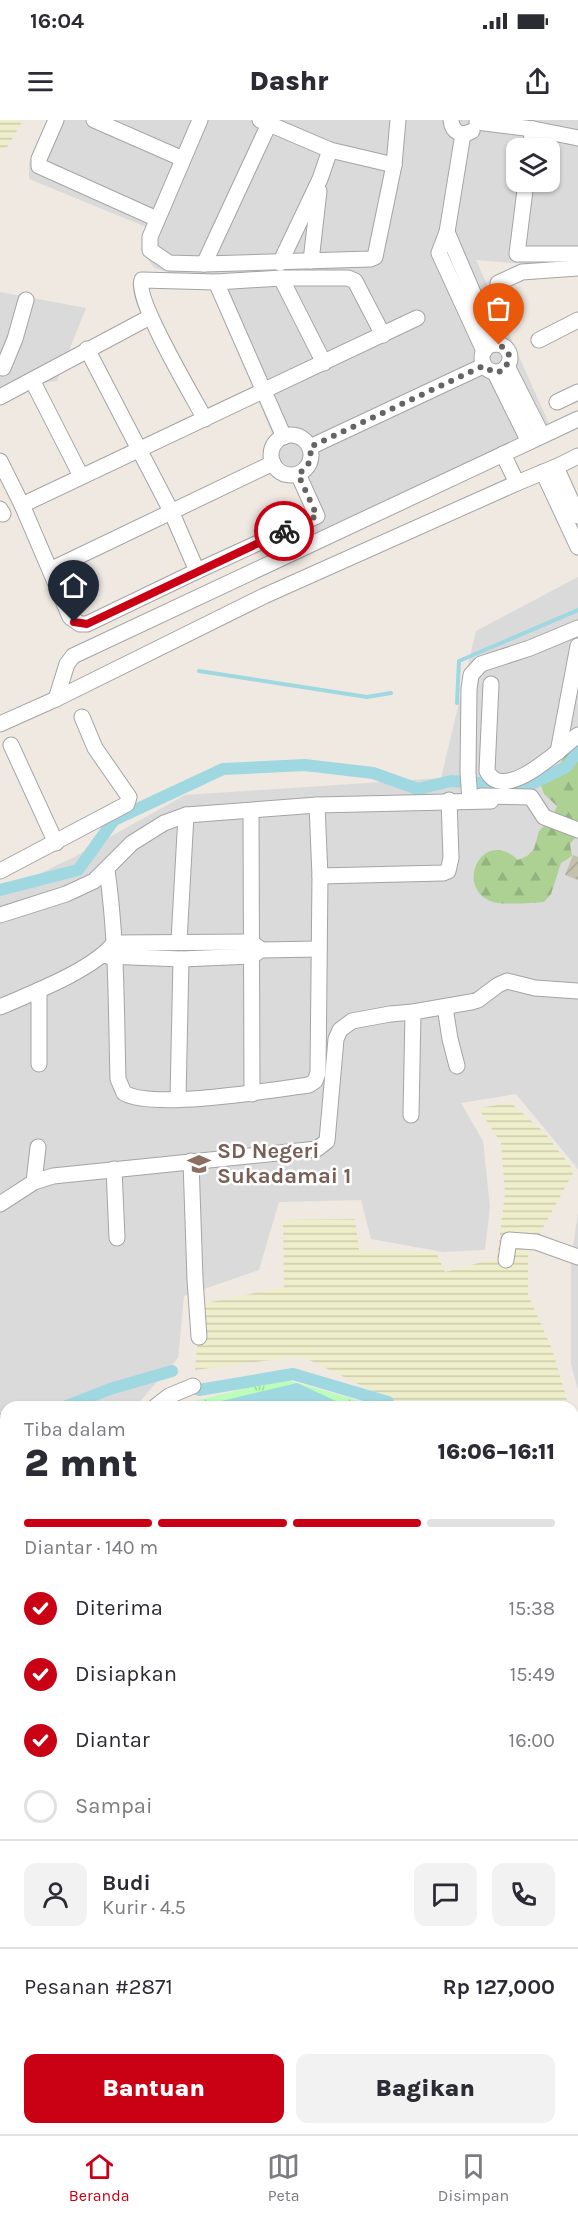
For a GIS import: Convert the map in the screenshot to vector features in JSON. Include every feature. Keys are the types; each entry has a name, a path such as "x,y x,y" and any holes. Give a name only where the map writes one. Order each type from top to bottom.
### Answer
{"street":[{"path":"56,120 39,159 39,166 157,219"},
{"path":"94,120 183,159"},
{"path":"200,120 150,237 150,250 169,262 280,270 352,279 383,335"},
{"path":"205,418 150,317 140,286 142,280 216,282 280,270 311,261 375,257 393,165 398,120"},
{"path":"451,120 455,131 463,134 473,130 477,121 578,138"},
{"path":"204,264 264,122 330,150 393,165"},
{"path":"532,138 533,129"},
{"path":"463,134 447,232 439,253 536,439"},
{"path":"324,363 280,270 320,179 330,150"},
{"path":"311,261 320,179"},
{"path":"525,192 517,254 578,254"},
{"path":"498,283 522,272 578,268"},
{"path":"216,282 284,437"},
{"path":"1,367 15,339 26,300"},
{"path":"0,397 150,317"},
{"path":"22,505 417,318"},
{"path":"539,340 578,320"},
{"path":"87,349 171,511 197,571"},
{"path":"310,447 493,360"},
{"path":"32,380 81,476"},
{"path":"557,402 578,392"},
{"path":"56,699 67,664 73,656 578,419"},
{"path":"294,436 303,439 310,447 311,458 307,468 298,474 287,475 279,471 273,463 272,453 276,443 284,437 294,436"},
{"path":"503,454 517,483"},
{"path":"0,723 56,699 264,596 578,456"},
{"path":"0,461 22,505 70,617 80,624 87,624 317,516 298,474"},
{"path":"50,570 273,463"},
{"path":"549,469 578,516"},
{"path":"549,469 578,547"},
{"path":"469,797 469,689 471,675 476,666 530,648 578,628"},
{"path":"558,752 578,646"},
{"path":"491,684 487,771 490,776 500,782 507,782 528,774 578,735"},
{"path":"0,871 56,843 129,801 129,797 95,748 82,717"},
{"path":"11,745 56,843"},
{"path":"469,797 491,801"},
{"path":"0,915 81,888 94,881 132,843 147,832 186,815 469,797 531,797 544,817 578,830"},
{"path":"320,876 443,873 448,871 451,858 449,800"},
{"path":"106,870 120,1087 130,1096 178,1099 252,1094 309,1085 315,1081 318,1073 320,876 317,805"},
{"path":"251,811 255,949 252,1094"},
{"path":"179,941 186,815"},
{"path":"0,1007 39,990 111,952 179,941 255,949 319,949"},
{"path":"111,952 181,958 255,949"},
{"path":"178,1099 181,958"},
{"path":"0,1204 34,1182 53,1176 317,1149 324,1145 328,1135 336,1039 340,1030 352,1022 478,1000 507,981 535,988 578,992"},
{"path":"39,990 39,1064"},
{"path":"445,1007 457,1066"},
{"path":"411,1115 413,1012"},
{"path":"34,1182 38,1147"},
{"path":"191,1161 199,1337"},
{"path":"118,1168 119,1237"},
{"path":"506,1260 509,1240 536,1242 578,1257"},
{"path":"163,1401 193,1386"}],"shaded area":[{"path":"47,120 578,120 578,265 476,260 550,426 516,439 314,536 295,481 272,475 267,465 265,451 273,436 206,275 170,273 154,268 141,250 146,227 29,179 29,163"},
{"path":"0,292 86,308 57,381 0,389"},
{"path":"578,577 578,1169 516,1094 461,1103 483,1141 490,1207 485,1250 443,1252 371,1239 361,1200 279,1202 259,1270 184,1296 178,1358 140,1401 0,1401 0,893 74,857 185,795 441,778 476,631"},
{"path":"573,855 578,857 578,880 565,875"},
{"path":"578,1213 578,1390 571,1364 571,1260"}],"green space":[{"path":"0,120 23,120 8,146 0,152"},
{"path":"578,745 578,826 575,828 575,838 570,844 572,856 561,863 551,894 544,902 518,904 493,902 481,895 475,885 474,874 477,863 493,850 505,852 518,860 527,856 534,849 539,831 553,816 557,806 544,794 541,785 548,778 557,774 563,757"},
{"path":"511,1103 544,1132 574,1171 528,1255 528,1295 552,1349 567,1401 391,1401 301,1356 195,1370 201,1304 284,1287 283,1220 355,1219 359,1250 436,1252 445,1272 497,1258 505,1193 501,1143 478,1108"},
{"path":"283,1379 360,1401 195,1401"}],"water":[{"path":"297,1383 336,1401 222,1401"}],"waterway":[{"path":"457,703 459,661 578,610"},
{"path":"199,671 367,697 391,693"},
{"path":"0,890 78,870 114,820 223,769 305,765 373,773 418,789 451,781 531,784 566,767 578,752"},
{"path":"79,1401 110,1389 172,1371"},
{"path":"199,1390 293,1374 385,1401"}],"way so far":[{"path":"284,531 317,516 298,474 307,468 311,458 310,447 483,366 495,373 504,370 509,362 509,353 499,345"}],"place":[{"name":"SD Negeri Sukadamai 1","path":"199,1164"}],"route":[{"path":"74,622 87,624 284,531"}]}
